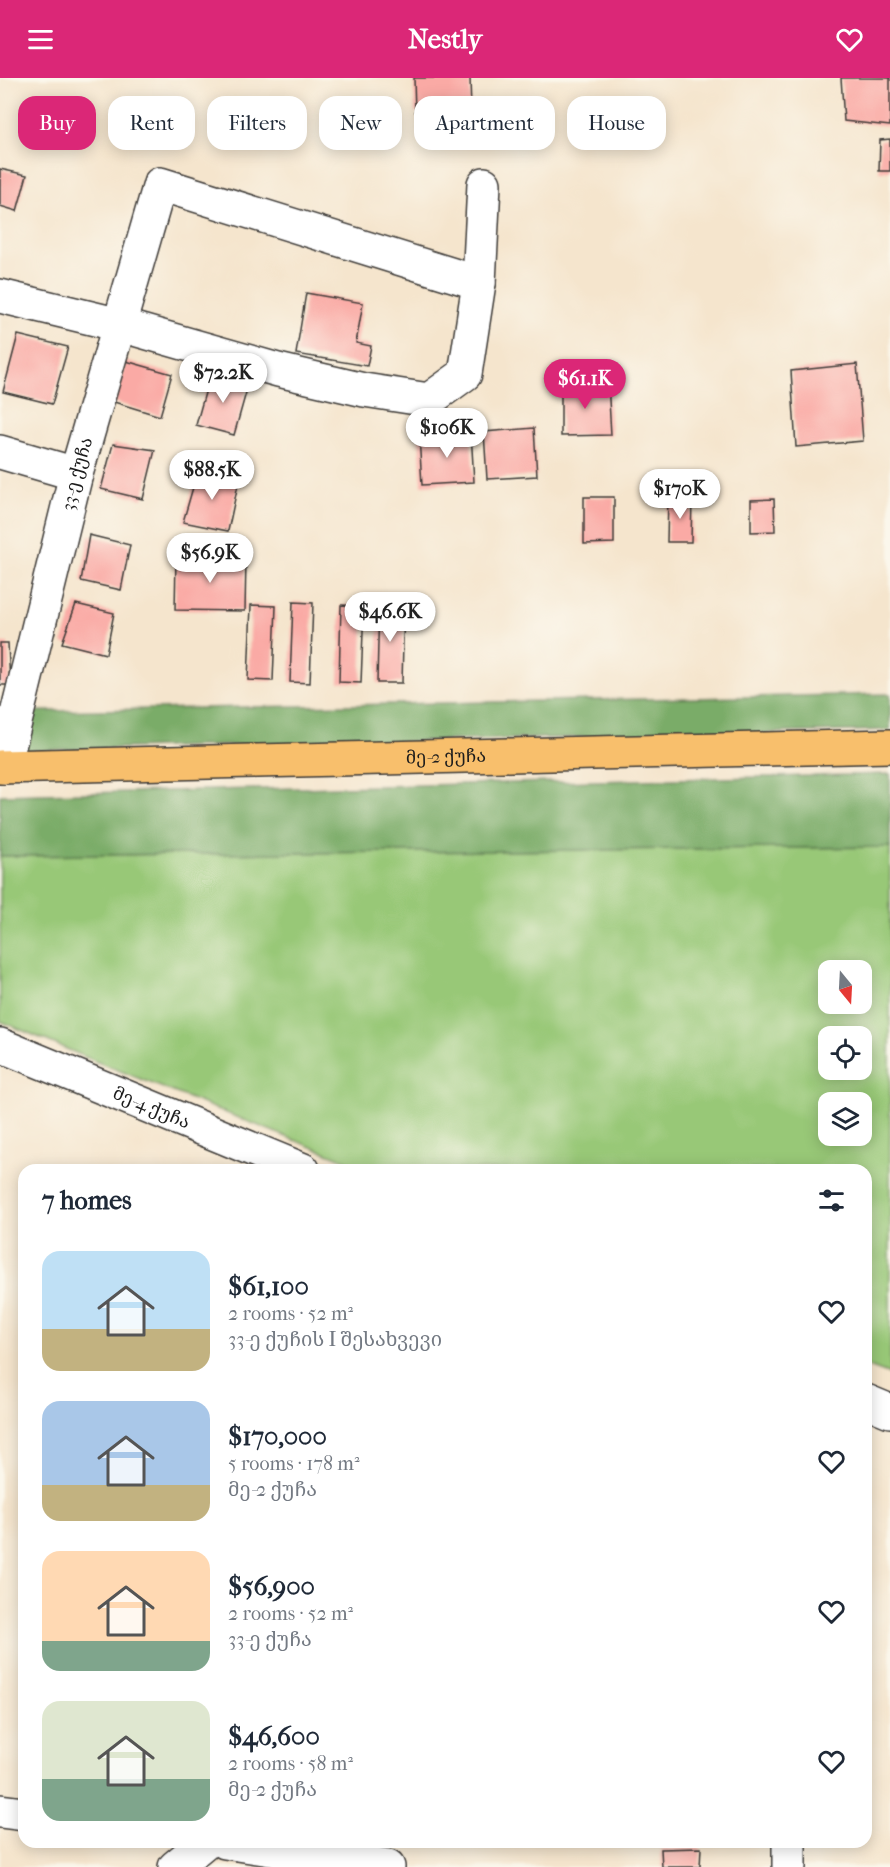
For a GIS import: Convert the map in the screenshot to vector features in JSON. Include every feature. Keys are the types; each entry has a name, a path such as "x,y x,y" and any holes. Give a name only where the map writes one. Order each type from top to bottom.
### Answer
{"main road":[{"name":"მე-2 ქუჩა","path":"2,767 890,746"}],"street":[{"name":"33-ე ქუჩა","path":"2,767 76,474 160,184 479,284"},
{"path":"0,296 120,325 278,370 364,390 429,400 465,374 479,284 484,184"},
{"path":"0,452 76,474"},
{"name":"მე-4 ქუჩა","path":"0,1046 288,1164"},
{"path":"872,1404 890,1411"},
{"path":"0,1811 18,1813"},
{"path":"175,1867 198,1848"},
{"path":"264,1848 388,1867"},
{"path":"789,1848 789,1867"}],"green space":[{"path":"890,694 890,730 0,751 0,712"},
{"path":"890,774 890,847 0,856 0,795"},
{"path":"890,847 890,1375 872,1368 872,1164 355,1164 0,1021 0,856"}],"building":[{"path":"414,78 470,78 471,96 415,96"},
{"path":"841,78 890,78 890,126 844,121"},
{"path":"890,139 890,171 879,171 880,140"},
{"path":"0,169 27,175 17,211 0,206"},
{"path":"306,293 363,303 356,343 371,346 367,366 296,354"},
{"path":"18,335 68,347 52,404 3,392"},
{"path":"126,361 172,374 160,416 114,402"},
{"path":"857,364 863,441 796,447 791,371"},
{"path":"210,375 231,381 232,377 249,382 234,435 196,425"},
{"path":"608,382 611,435 561,436 561,384"},
{"path":"534,428 537,476 487,479 484,432"},
{"path":"471,432 474,482 422,485 419,436"},
{"path":"113,444 155,450 143,499 101,489"},
{"path":"198,470 239,480 228,531 183,522"},
{"path":"584,497 614,497 614,543 584,544"},
{"path":"668,497 692,497 691,542 667,542"},
{"path":"774,499 775,531 751,532 751,500"},
{"path":"89,535 130,545 121,590 81,581"},
{"path":"176,558 246,559 245,611 175,610"},
{"path":"293,602 313,603 310,683 290,682"},
{"path":"379,602 404,603 402,683 377,683"},
{"path":"76,604 114,613 106,654 62,643"},
{"path":"251,605 276,606 273,681 248,680"},
{"path":"341,605 364,606 361,683 339,682"},
{"path":"0,643 8,643 10,685 0,685"},
{"path":"701,1848 700,1867 662,1867 661,1849"}]}
